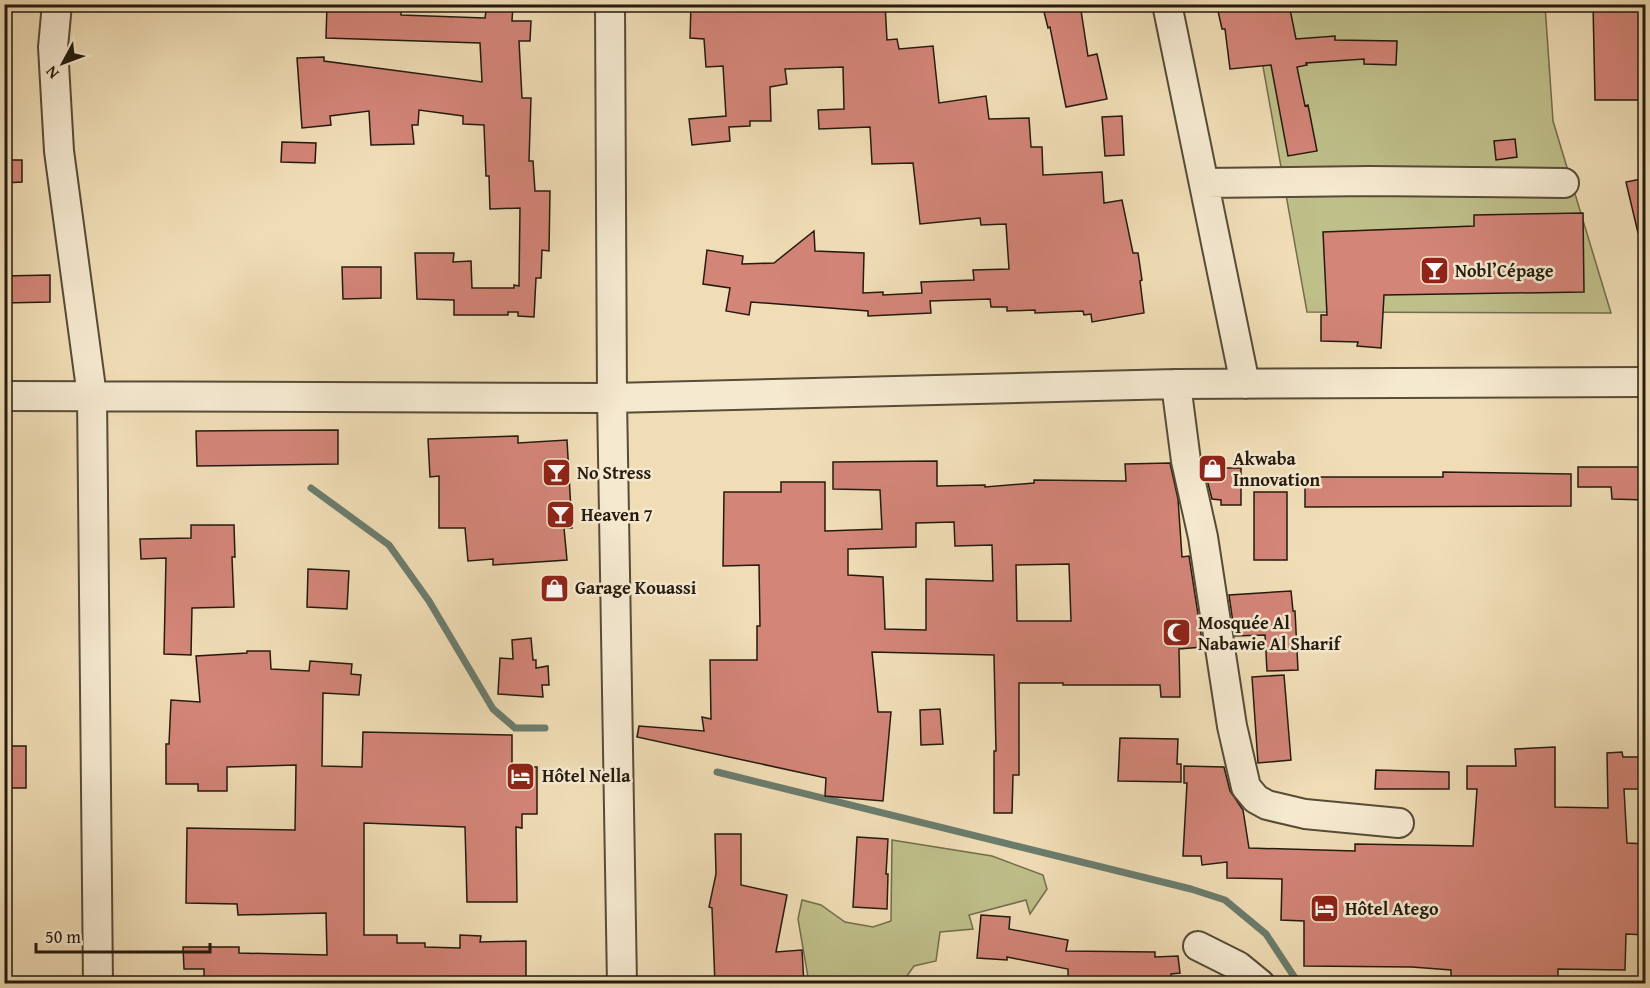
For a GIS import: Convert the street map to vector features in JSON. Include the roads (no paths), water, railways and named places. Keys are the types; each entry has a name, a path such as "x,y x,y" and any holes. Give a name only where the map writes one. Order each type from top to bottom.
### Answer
{"street":[{"path":"57,4 53,47 59,151 92,396 99,984"},
{"path":"610,4 612,398 622,984"},
{"path":"1167,4 1245,384"},
{"path":"1204,183 1337,181 1564,183"},
{"path":"4,396 612,398 1176,384 1646,382"},
{"path":"1176,384 1186,461 1203,537 1232,726 1246,787 1256,799 1267,805 1305,814 1399,823"},
{"path":"1198,946 1238,966 1260,984"}],"waterway":[{"path":"311,488 389,545 429,601 493,709 515,728 545,728"},
{"path":"717,772 1191,889 1225,900 1266,934 1299,984"}],"place":[{"name":"Nobl’Cépage","path":"1434,271"},
{"name":"Akwaba Innovation","path":"1212,469"},
{"name":"No Stress","path":"556,473"},
{"name":"Heaven 7","path":"560,515"},
{"name":"Garage Kouassi","path":"554,588"},
{"name":"Mosquée Al Nabawie Al Sharif","path":"1177,633"},
{"name":"Hôtel Nella","path":"521,776"},
{"name":"Hôtel Atego","path":"1324,909"}]}
